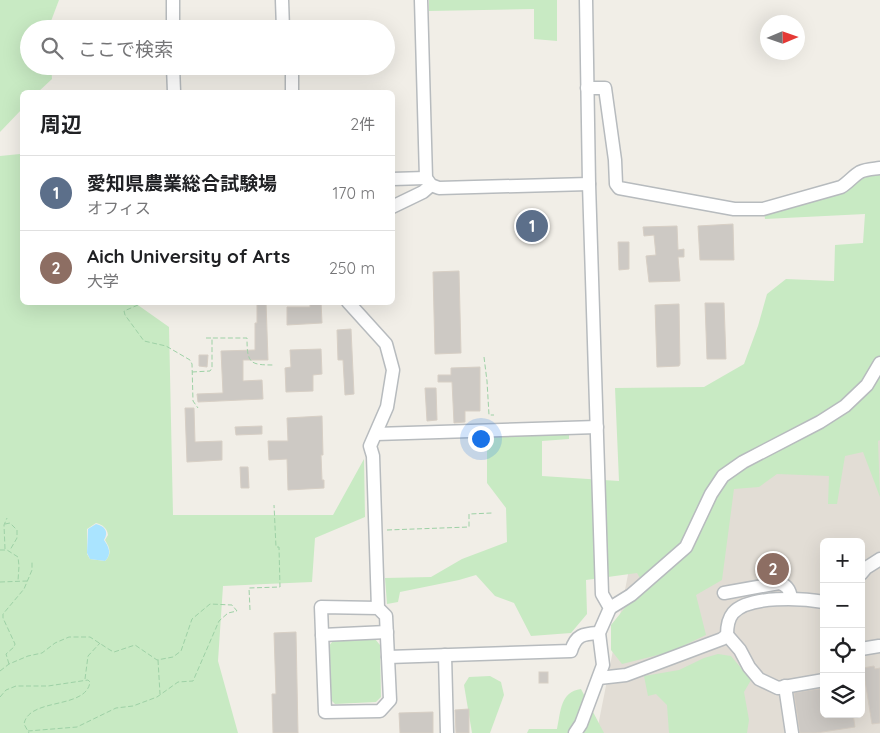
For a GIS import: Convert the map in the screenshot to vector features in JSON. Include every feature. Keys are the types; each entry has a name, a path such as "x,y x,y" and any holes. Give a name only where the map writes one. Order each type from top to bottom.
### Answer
{"street":[{"path":"173,0 173,20"},
{"path":"282,0 283,20"},
{"path":"288,0 289,20"},
{"path":"395,206 422,192 428,182 421,0"},
{"path":"586,0 589,184 602,594 610,608"},
{"path":"173,75 174,90"},
{"path":"284,75 285,90"},
{"path":"292,75 292,90"},
{"path":"587,88 605,88 616,184 619,188 734,210 763,209 846,184 858,173 866,169 880,168"},
{"path":"395,179 428,182 439,188 589,184"},
{"path":"351,305 386,344 393,370 387,407 370,446 373,456 378,608 386,616 390,700 380,711 325,712 321,607 378,608"},
{"path":"575,733 581,724 603,665 600,633 610,608 632,595 686,548 711,494 723,476 743,462 820,422 845,406 866,385 880,363"},
{"path":"376,434 597,427"},
{"path":"865,569 880,559"},
{"path":"724,592 779,583 789,590 790,598"},
{"path":"820,602 790,598 739,608 732,614 727,635 740,650 759,679 778,688 820,681"},
{"path":"322,635 387,632"},
{"path":"388,657 571,651 574,641 584,634 600,633"},
{"path":"599,678 626,675 709,644 727,635"},
{"path":"865,648 879,646"},
{"path":"445,654 446,733"},
{"path":"785,686 792,733"}],"path":[{"path":"138,305 124,312 144,341 166,346 190,360 193,401 198,408"},
{"path":"206,338 246,338 247,356 250,362 256,365 275,365"},
{"path":"192,372 210,371 212,368 212,338"},
{"path":"484,357 488,415 494,415"},
{"path":"250,610 250,588 280,587 279,547 276,547 274,505"},
{"path":"376,530 469,527 469,514 492,513"},
{"path":"5,550 5,524 7,518"},
{"path":"5,524 10,524 14,527 18,534 10,551"},
{"path":"0,550 10,551 18,557 18,581"},
{"path":"9,664 6,654 15,644 3,618 5,610 24,589 28,581 32,562"},
{"path":"0,582 28,581"},
{"path":"0,671 9,664 28,656 42,654 55,643 69,637 90,637 114,652 135,645 158,660 173,657 181,652 192,619 210,604 232,605 237,611 228,613 219,621 193,680 178,682 161,695 138,704 116,708 77,727 28,732 24,724 27,717 42,707 78,697 89,687 90,682 84,680 48,686 16,686 6,690 0,697"},
{"path":"84,680 88,656 100,643"},
{"path":"158,660 161,695"}],"shaded area":[{"path":"880,379 880,733 601,733 597,731 641,509"}],"green space":[{"path":"0,0 59,0 51,20 20,20 20,75 52,75 52,79 40,90 20,90 20,111 0,132"},
{"path":"429,0 557,0 557,41 534,39 534,9 429,11"},
{"path":"20,154 20,305 138,305 169,327 173,515 333,515 364,459 365,517 315,538 312,582 223,586 218,661 238,733 0,733 0,156","holes":["96,523 103,526 108,535 105,540 109,553 105,561 90,559 87,554 87,529"]},
{"path":"872,172 880,172 880,440 878,441 880,497 863,452 845,456 837,504 828,504 829,476 777,474 759,487 734,489 722,580 696,595 706,635 670,652 622,664 611,650 611,625 628,604 647,590 637,573 586,580 587,614 571,633 531,636 514,603 495,596 476,575 400,592 398,602 387,604 385,578 431,577 462,559 507,542 506,508 487,483 487,435 569,433 569,439 542,441 542,476 619,481 615,388 704,387 744,364 767,294 786,279 834,281 835,245 863,243 865,214 765,219 764,211"},
{"path":"375,639 380,645 381,697 376,702 335,704 329,698 328,647 333,641"},
{"path":"718,654 731,656 751,680 744,692 749,720 747,733 669,733 667,705 656,694 648,696 644,676 679,670 704,658"},
{"path":"490,676 501,682 504,695 490,733 472,733 464,685 469,677"},
{"path":"581,689 604,733 527,733 529,729 557,729 565,698 574,691"}],"water":[{"path":"96,524 104,528 106,532 104,540 109,553 105,561 90,559 87,553 88,529"}],"building":[{"path":"733,224 734,260 700,260 698,226"},
{"path":"677,226 678,250 684,249 684,257 678,257 680,281 649,282 646,256 656,255 654,235 644,236 643,227"},
{"path":"618,242 629,242 629,269 619,270"},
{"path":"459,271 461,353 435,354 433,272"},
{"path":"705,303 724,303 726,359 707,359"},
{"path":"679,304 680,364 679,366 657,367 655,305"},
{"path":"257,305 266,305 268,360 243,360 243,381 262,380 263,399 198,402 197,394 223,393 221,351 255,350 255,323 257,323"},
{"path":"310,305 321,305 322,323 287,325 287,307 310,307"},
{"path":"351,329 354,394 345,395 343,360 338,360 337,330"},
{"path":"321,349 322,374 313,375 313,391 286,392 285,368 291,367 290,350"},
{"path":"199,355 208,355 207,367 199,366"},
{"path":"480,367 480,411 465,411 465,422 454,423 452,382 438,382 438,375 451,375 451,368"},
{"path":"425,388 436,388 437,420 427,421"},
{"path":"185,408 194,408 195,442 222,441 222,460 187,462"},
{"path":"322,416 323,455 321,455 324,488 288,490 287,459 269,460 268,441 288,441 287,418"},
{"path":"262,426 262,434 236,435 235,427"},
{"path":"240,467 248,467 249,488 241,488"},
{"path":"296,632 298,733 273,733 272,694 276,694 274,633"},
{"path":"874,666 875,669 880,668 880,723 872,724 865,680 865,668"},
{"path":"539,672 548,672 548,683 539,683"},
{"path":"820,689 820,718 854,718 855,727 816,733 800,733 794,693"},
{"path":"469,709 469,733 456,733 455,710"},
{"path":"433,712 433,733 400,733 399,713"}],"place":[{"name":"愛知県農業総合試験場","path":"532,226"},
{"name":"Aich University of Arts","path":"773,569"}]}
